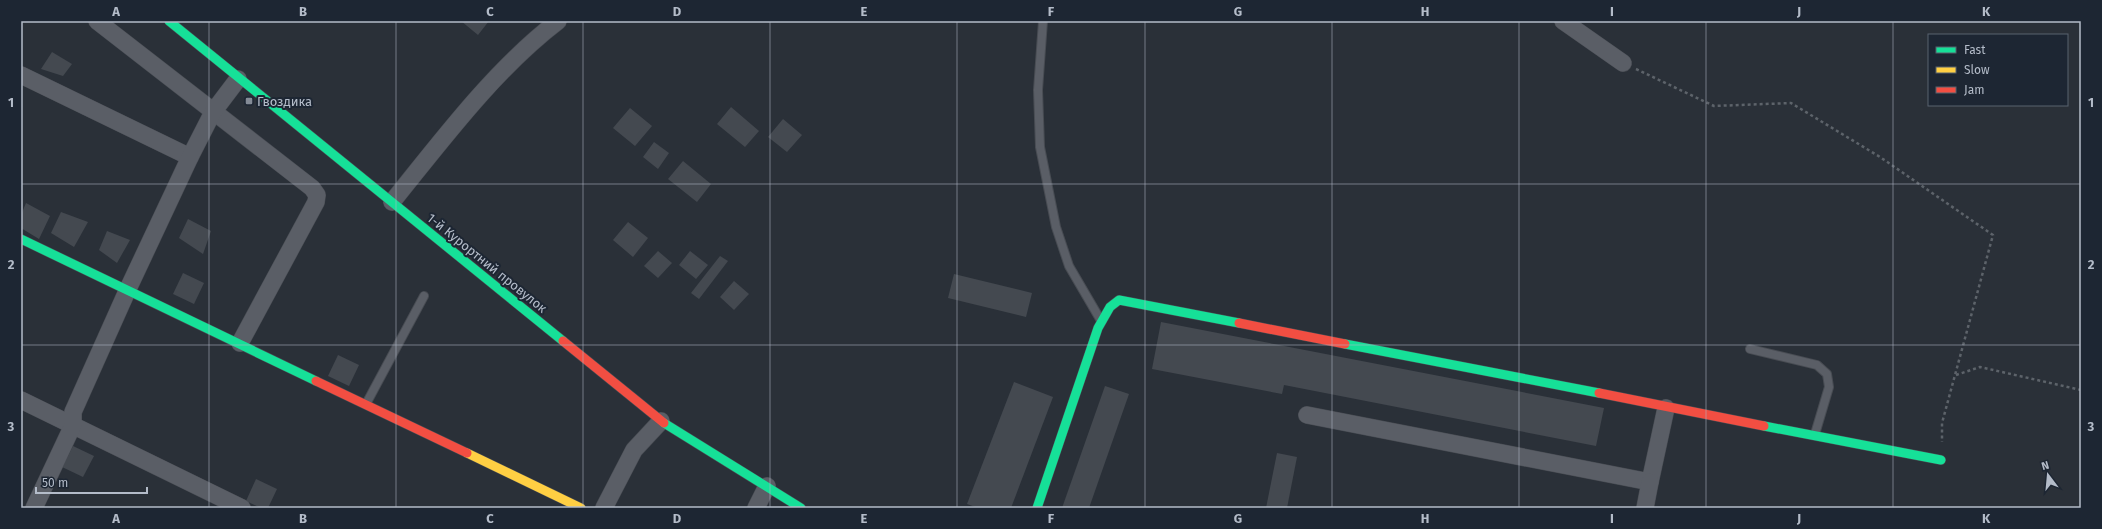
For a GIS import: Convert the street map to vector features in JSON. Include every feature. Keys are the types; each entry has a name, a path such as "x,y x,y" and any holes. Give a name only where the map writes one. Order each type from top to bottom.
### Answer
{"street":[{"path":"97,21 312,188 317,195 316,202 240,343"},
{"name":"1-й Курортний провулок","path":"169,21 238,79 661,421 801,508"},
{"path":"392,202 463,113 539,35 558,21"},
{"path":"1563,21 1623,63"},
{"path":"21,75 190,157"},
{"path":"34,508 73,425 73,412 128,289 190,157 213,112 238,79"},
{"path":"21,239 582,508"},
{"path":"1037,508 1102,321 1110,307 1119,300 1666,408 1941,460"},
{"path":"21,400 242,508"},
{"path":"1646,508 1666,408"},
{"path":"1307,415 1650,482"},
{"path":"604,508 634,450 661,421"},
{"path":"756,508 767,486"}],"lane":[{"path":"1043,21 1038,90 1042,154 1056,228 1069,266 1102,321"},
{"path":"366,404 424,296"},
{"path":"1750,349 1817,365 1826,374 1829,387 1815,435"}],"path":[{"path":"1623,63 1714,106 1791,103 1880,157 1993,235 1942,423 1942,446"},
{"path":"1955,375 1980,367 2081,390"}],"building":[{"path":"461,21 489,21 478,35"},
{"path":"52,52 72,64 63,76 41,69"},
{"path":"731,107 759,131 745,147 717,124"},
{"path":"630,108 652,126 635,146 613,128"},
{"path":"783,119 802,135 787,152 768,137"},
{"path":"654,142 669,153 658,169 643,157"},
{"path":"683,161 711,184 697,202 668,179"},
{"path":"26,203 50,216 39,239 21,228 21,215"},
{"path":"61,212 88,222 74,247 51,233"},
{"path":"188,219 211,231 203,254 179,238"},
{"path":"628,222 648,238 633,257 613,240"},
{"path":"107,231 130,240 117,263 99,250"},
{"path":"658,251 672,263 658,278 644,266"},
{"path":"690,251 708,265 696,279 679,265"},
{"path":"720,256 728,261 699,299 691,293"},
{"path":"183,273 204,283 194,304 173,294"},
{"path":"954,274 1032,293 1026,317 948,298"},
{"path":"734,281 749,294 734,310 720,297"},
{"path":"1161,322 1604,408 1596,446 1284,385 1282,394 1152,369"},
{"path":"338,355 359,365 349,386 328,376"},
{"path":"1014,382 1053,397 1011,508 978,508 967,504"},
{"path":"1105,386 1129,394 1089,508 1062,508"},
{"path":"73,446 94,456 83,477 62,467"},
{"path":"1277,453 1297,457 1287,508 1266,508"},
{"path":"256,479 277,489 268,508 261,508 246,501"}],"traffic: fast":[{"path":"169,21 563,341"},
{"path":"21,239 316,381"},
{"path":"1037,508 1098,328 1110,307 1119,300 1239,323"},
{"path":"1345,344 1599,393"},
{"path":"664,423 801,508"},
{"path":"1764,426 1941,460"}],"traffic: slow":[{"path":"467,453 581,508"}],"traffic: jam":[{"path":"1239,323 1345,344"},
{"path":"563,341 664,423"},
{"path":"316,381 467,453"},
{"path":"1599,393 1764,426"}],"place":[{"name":"Гвоздика","path":"249,101"}]}
